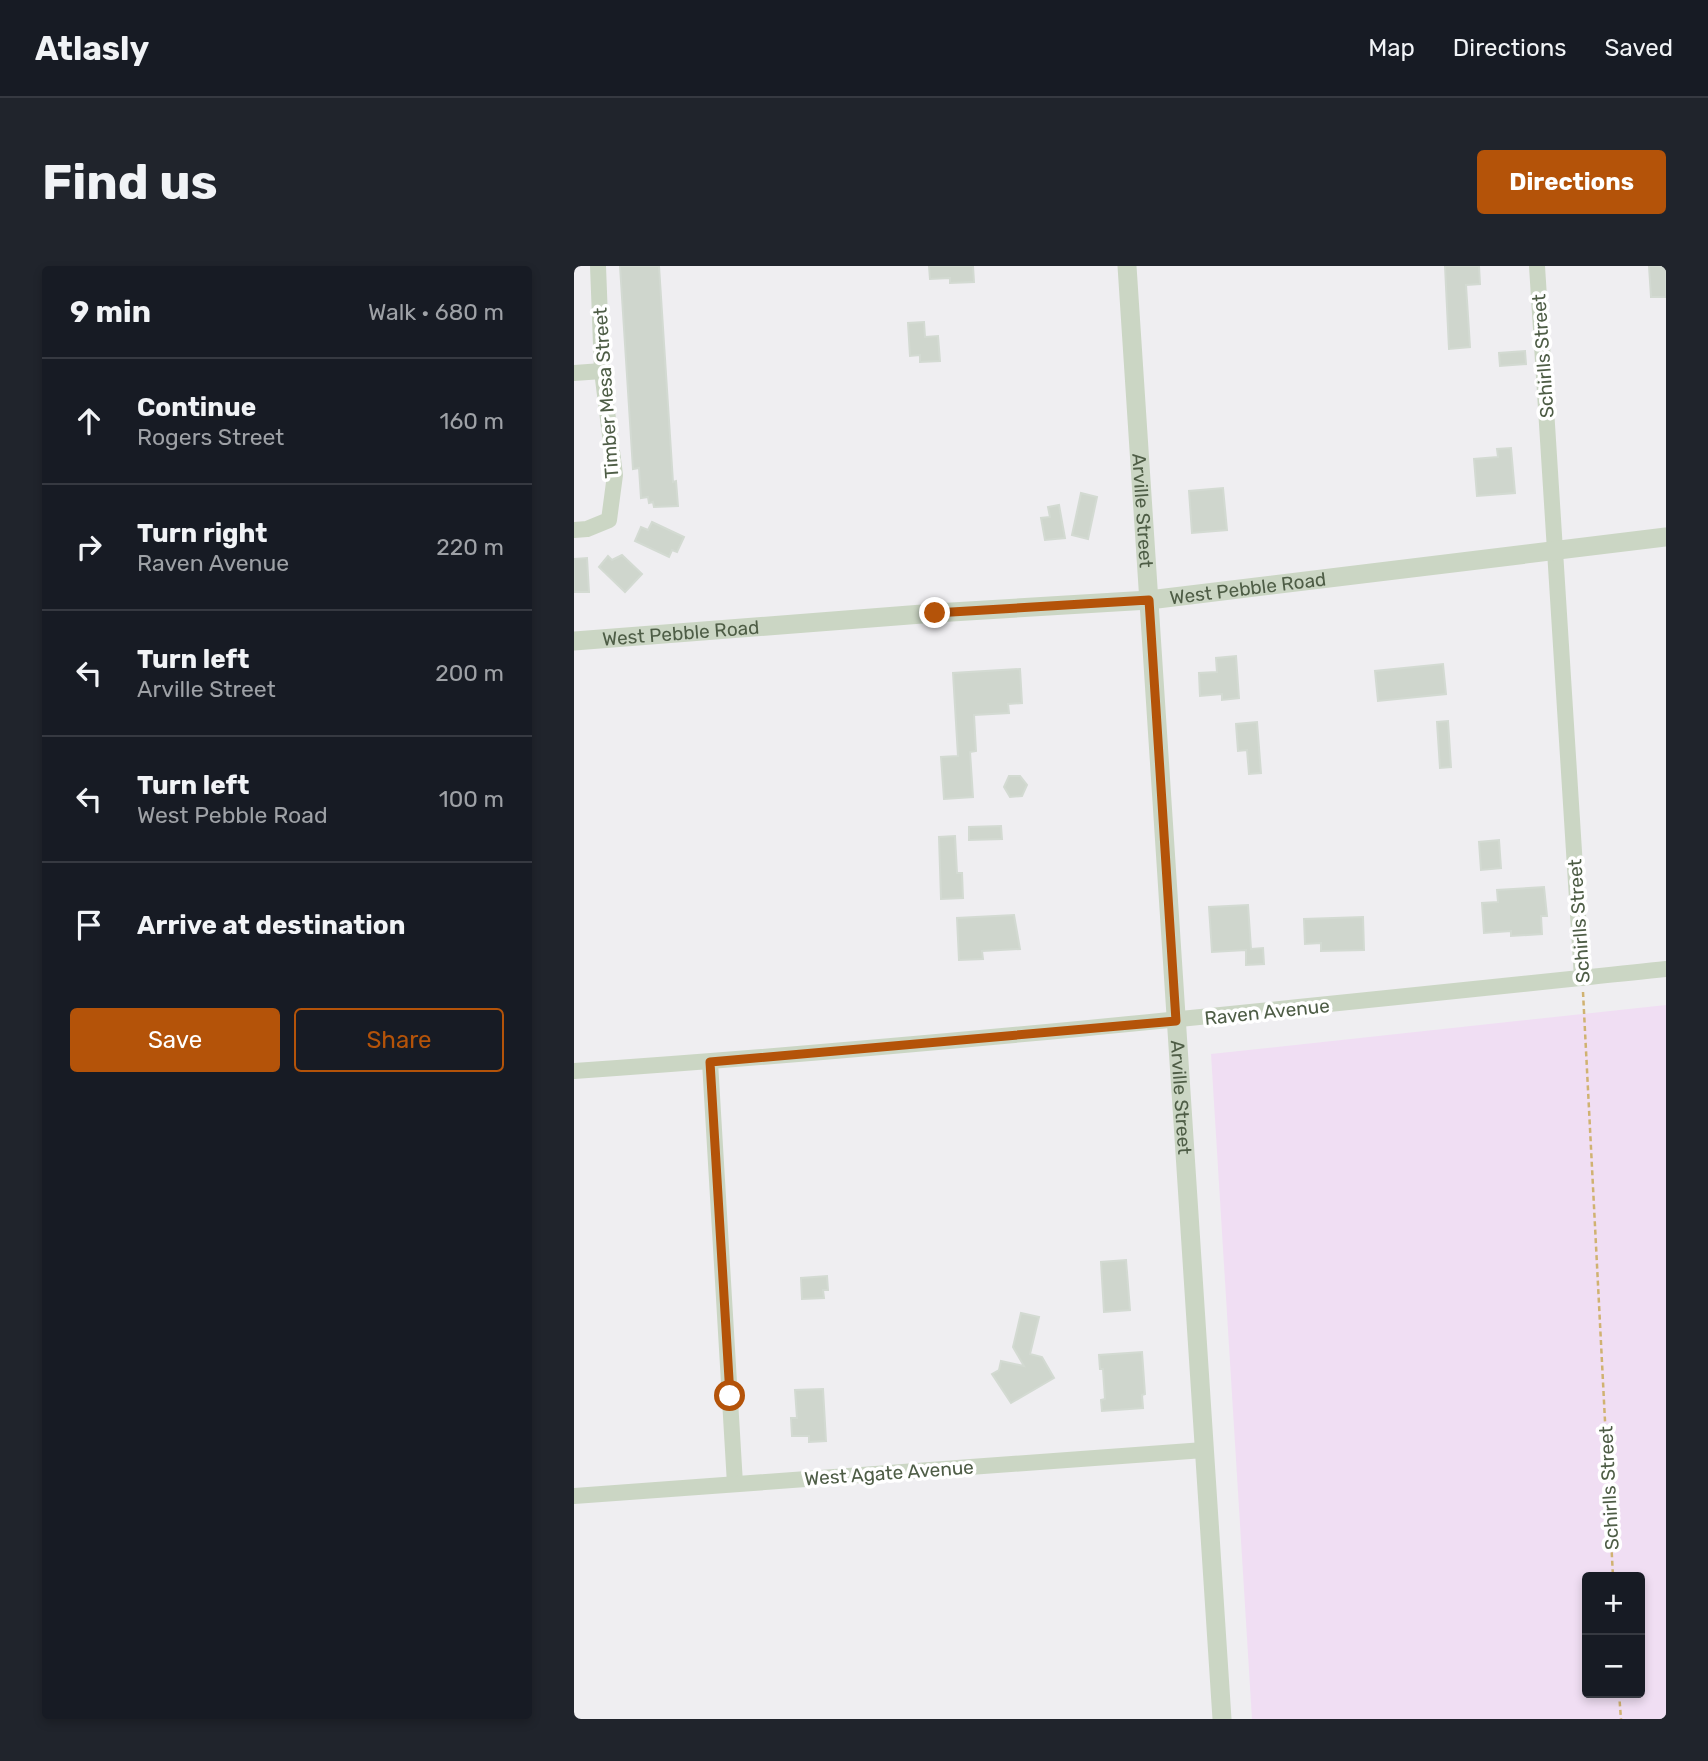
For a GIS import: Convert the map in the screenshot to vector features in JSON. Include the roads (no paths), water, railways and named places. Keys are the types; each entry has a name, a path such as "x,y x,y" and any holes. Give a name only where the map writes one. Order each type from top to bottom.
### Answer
{"street":[{"name":"Timber Mesa Street","path":"574,530 587,529 609,520 615,475 602,371 597,266"},
{"name":"Arville Street","path":"1127,266 1222,1719"},
{"name":"Schirlls Street","path":"1537,266 1582,978"},
{"path":"574,373 602,371"},
{"name":"West Pebble Road","path":"574,641 935,613 1149,600 1666,537"},
{"name":"Raven Avenue","path":"574,1071 710,1062 1176,1021 1666,969"},
{"path":"710,1062 735,1484"},
{"name":"West Agate Avenue","path":"574,1496 1204,1450"}]}
